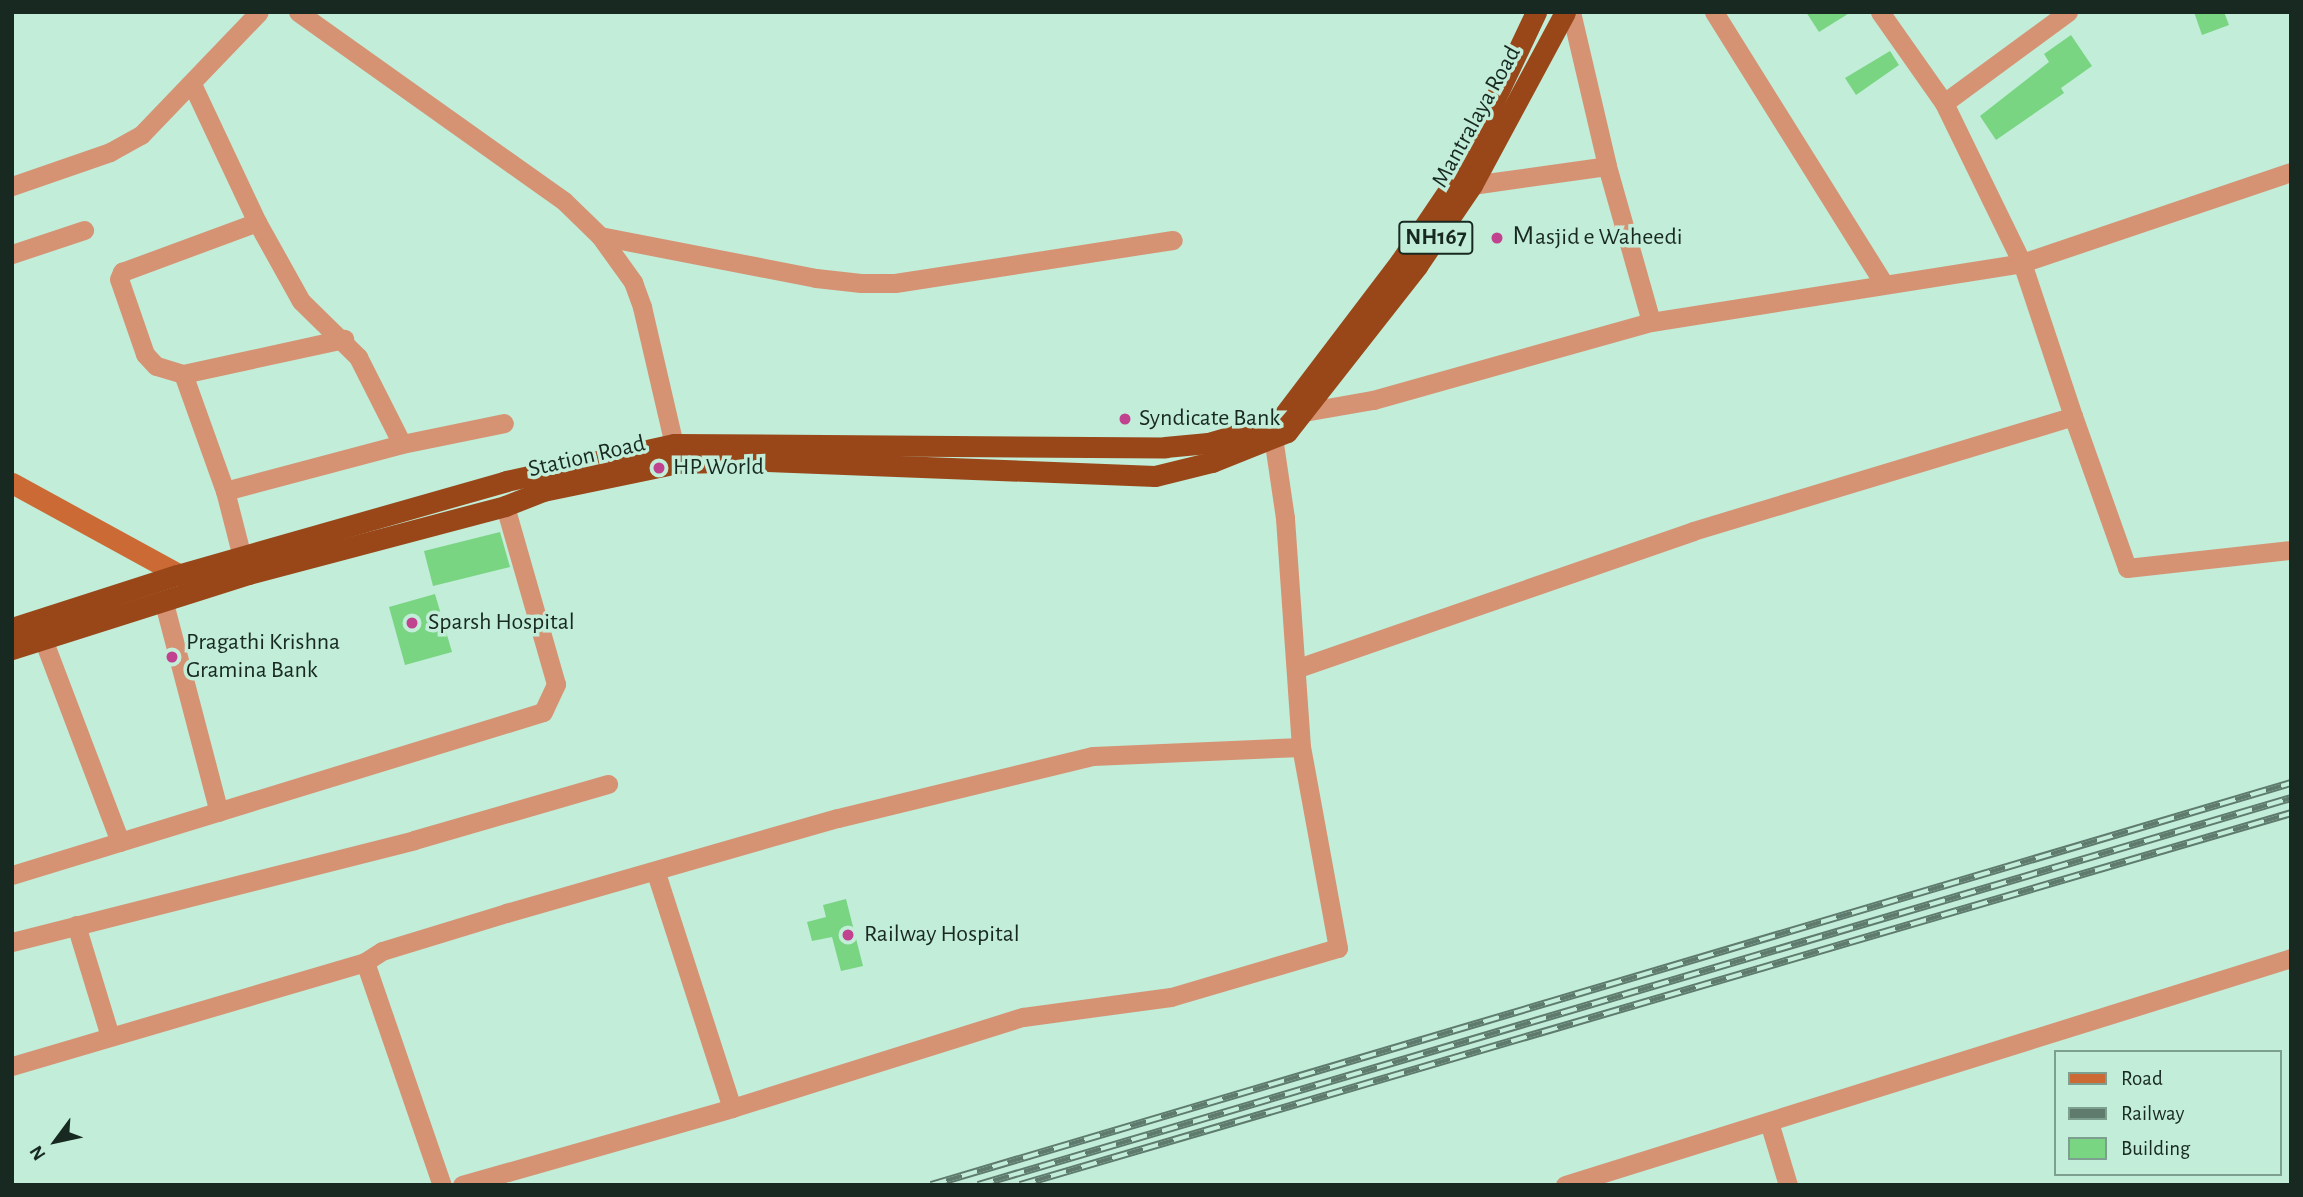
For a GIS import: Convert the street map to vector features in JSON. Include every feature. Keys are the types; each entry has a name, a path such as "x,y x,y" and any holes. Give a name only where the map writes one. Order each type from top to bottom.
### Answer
{"highway":[{"name":"Mantralaya Road","path":"1268,432 1280,420 1400,262 1460,173 1536,12"},
{"name":"Mantralaya Road","path":"1268,432 1287,432 1417,266 1472,186 1565,12"},
{"name":"Station Road","path":"12,628 177,575 536,473 674,444 1165,447 1208,443 1268,432"},
{"name":"Station Road","path":"12,649 207,589 505,506 544,491 678,463 767,461 1155,476 1212,462 1268,432"}],"main road":[{"path":"12,483 207,589"}],"street":[{"path":"12,186 110,152 141,135 259,12"},
{"path":"298,12 564,201 600,236 633,282 642,307 674,444"},
{"path":"1571,12 1607,166 1651,322"},
{"path":"1714,12 1883,282"},
{"path":"1880,12 1944,103 2022,263 2127,568 2291,550"},
{"path":"1944,103 2068,12"},
{"path":"192,84 257,222 301,301 344,340 402,444"},
{"path":"1472,186 1607,166"},
{"path":"1304,412 1373,400 1651,322 1883,282 2022,263 2291,172"},
{"path":"257,222 122,272 119,279 145,354 156,366 183,374 344,340"},
{"path":"12,254 84,230"},
{"path":"600,236 816,278 861,283 895,283 1173,240"},
{"path":"183,374 225,491 242,557"},
{"path":"1298,668 1693,531 2073,416"},
{"path":"225,491 402,444 504,423"},
{"path":"462,1185 732,1108 1023,1017 1171,997 1338,948 1301,747 1298,668 1268,432"},
{"path":"12,875 543,712 556,684 505,506"},
{"path":"164,603 219,812"},
{"path":"43,639 120,842"},
{"path":"12,1066 365,962 382,951 506,913 656,873 838,818 1093,756 1301,747"},
{"path":"12,942 414,840 608,784"},
{"path":"656,873 732,1108"},
{"path":"76,925 110,1036"},
{"path":"1565,1185 2291,958"},
{"path":"365,962 442,1185"},
{"path":"1769,1122 1788,1185"}],"building":[{"path":"1806,12 1851,12 1819,32"},
{"path":"2194,12 2224,12 2229,25 2202,35"},
{"path":"2071,35 2092,66 2061,88 2064,93 1996,140 1980,116 2049,62 2044,54"},
{"path":"1890,51 1899,65 1856,95 1845,78"},
{"path":"500,532 510,567 433,586 424,551"},
{"path":"435,594 452,652 405,665 389,607"},
{"path":"846,899 863,966 841,971 832,937 812,941 807,922 826,917 823,905"}],"railway":[{"path":"931,1185 2291,783"},
{"path":"978,1185 2291,798"},
{"path":"1020,1185 2291,813"}],"place":[{"name":"Ｍasjid e Waheedi","path":"1497,238"},
{"name":"Syndicate Bank","path":"1125,419"},
{"name":"HP World","path":"659,468"},
{"name":"Sparsh Hospital","path":"412,623"},
{"name":"Pragathi Krishna Gramina Bank","path":"172,657"},
{"name":"Railway Hospital","path":"848,935"}]}
